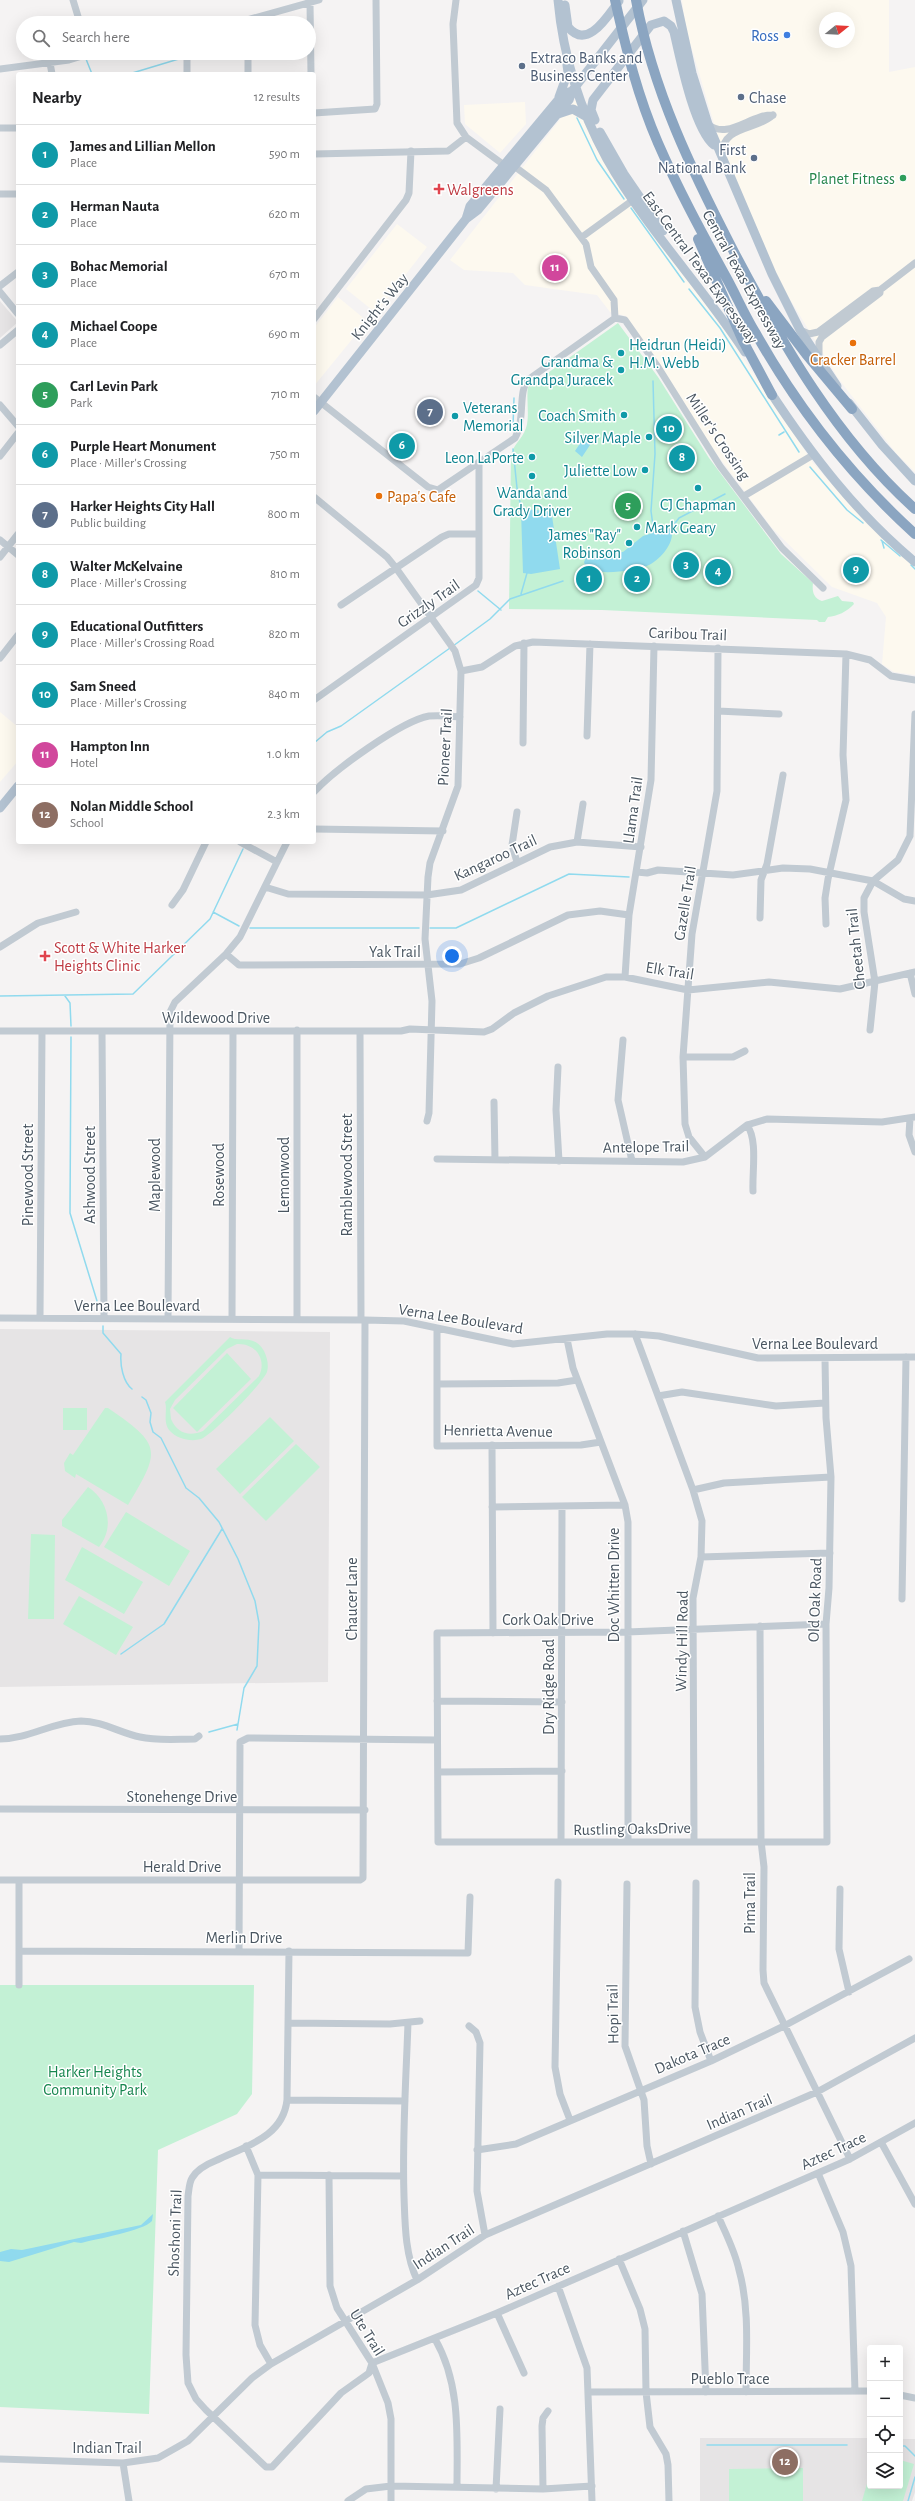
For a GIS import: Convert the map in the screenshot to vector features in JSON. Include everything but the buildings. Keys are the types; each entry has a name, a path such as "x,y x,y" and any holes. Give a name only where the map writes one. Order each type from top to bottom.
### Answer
{"highway":[{"name":"Central Texas Expressway","path":"615,0 626,48 639,92 678,187 754,332 786,383 847,465 915,534"},
{"name":"Central Texas Expressway","path":"636,0 655,75 668,116 692,170 785,347 809,383 856,447 915,509"},
{"path":"678,187 679,197 730,312 772,395"},
{"path":"719,223 727,231 765,300 852,409"}],"main road":[{"path":"558,0 567,56 568,72 558,100"},
{"path":"564,0 568,27 572,32 591,34 620,0"},
{"name":"Knight's Way","path":"318,400 466,220 491,195 571,97 574,88 643,0"},
{"path":"676,0 692,73 708,124 772,274 800,330 852,409 915,481"},
{"path":"671,250 656,218 624,174 591,110 593,100 651,24 664,21 671,26 695,109 710,141 720,151"},
{"name":"East Central Texas Expressway","path":"567,56 574,88 587,117 608,159 633,200 727,326 812,455 848,498 915,562"},
{"name":"Knight's Way","path":"466,220 470,206 558,100 566,91 574,88"},
{"path":"557,114 573,110 587,117"},
{"path":"491,195 492,186 506,168 504,165"},
{"path":"0,808 16,788"}],"street":[{"path":"73,0 78,16"},
{"path":"267,16 319,0"},
{"path":"316,113 375,109 377,104 376,0"},
{"path":"455,31 453,20 456,0"},
{"path":"460,0 455,31 455,90 457,123 466,137 504,165"},
{"path":"310,3 310,16"},
{"path":"0,70 62,60"},
{"path":"186,60 187,72"},
{"path":"248,60 248,72"},
{"path":"311,60 311,72"},
{"path":"50,63 52,72"},
{"path":"708,124 718,130 726,130 764,114 773,115 767,120 727,136 720,151"},
{"path":"0,128 16,128"},
{"path":"316,154 448,151 466,137"},
{"path":"316,316 406,200 410,186 411,151"},
{"path":"318,400 433,490 444,486 515,438 521,428 523,388 528,379 615,318 614,300 591,267 589,248 582,237 546,190 514,166"},
{"path":"0,194 16,194"},
{"path":"582,237 633,200"},
{"path":"820,359 819,342 822,337 880,293 880,290 915,263"},
{"path":"0,286 16,274"},
{"path":"800,330 809,334 818,332 873,291 880,290"},
{"path":"0,292 16,312"},
{"name":"Miller's Crossing","path":"615,318 620,318 628,324 658,368 711,453 782,548 823,588"},
{"path":"0,345 16,332"},
{"path":"0,405 16,424"},
{"path":"0,456 16,436"},
{"path":"744,496 812,455"},
{"name":"Grizzly Trail","path":"316,699 432,618 476,585 479,578 479,462"},
{"name":"Pioneer Trail","path":"316,500 387,557 450,643 455,651 461,671 458,786 430,863 427,895 425,939 432,1001 429,1113 427,1122"},
{"path":"341,605 442,537 449,534 479,534"},
{"path":"0,557 16,537"},
{"path":"0,540 16,553"},
{"path":"0,658 16,638"},
{"path":"523,742 524,643"},
{"name":"Caribou Trail","path":"461,671 482,667 509,649 524,643 590,644 846,654 870,660 891,676 915,680"},
{"path":"587,736 590,644"},
{"name":"Llama Trail","path":"625,977 629,915 651,780 654,646"},
{"name":"Gazelle Trail","path":"705,1157 689,1137 685,1124 683,1056 692,934 717,791 718,648"},
{"path":"826,924 825,898 846,800 843,754 846,654"},
{"path":"718,711 779,714"},
{"name":"Cheetah Trail","path":"870,1030 875,982 864,912 864,898 873,881 898,860 910,836 915,714"},
{"path":"316,790 336,771 381,740 418,720 428,716 460,717"},
{"path":"760,918 759,897 779,804 783,775"},
{"path":"577,842 583,804"},
{"path":"516,812 512,845 517,862"},
{"path":"316,829 443,830"},
{"name":"Kangaroo Trail","path":"265,887 288,894 427,895 461,890 550,847 577,842 641,848"},
{"path":"172,905 183,890 205,844"},
{"path":"244,844 277,862"},
{"name":"Maplewood","path":"168,1319 168,1031 170,1012 175,1002 226,954 240,937 286,844"},
{"path":"637,872 647,873 658,870 733,875 794,868 830,872 873,881 904,899 915,901"},
{"name":"Yak Trail","path":"226,954 239,965 460,964 479,958 558,920 579,912 600,911 629,915"},
{"path":"0,947 38,923 76,912"},
{"path":"913,973 915,994"},
{"name":"Elk Trail","path":"431,1030 484,1032 492,1030 514,1013 548,996 597,979 625,977 688,990 768,982 840,989 913,973"},
{"name":"Wildewood Drive","path":"0,1031 401,1031 410,1028 431,1030"},
{"name":"Lemonwood","path":"297,1030 297,1319"},
{"name":"Pinewood Street","path":"40,1318 42,1031"},
{"name":"Ashwood Street","path":"102,1031 104,1318"},
{"name":"Rosewood","path":"232,1319 233,1031"},
{"name":"Ramblewood Street","path":"360,1031 363,1319"},
{"path":"623,1040 618,1100 632,1161"},
{"path":"683,1056 733,1057 745,1051"},
{"path":"558,1067 556,1110 559,1161"},
{"path":"494,1102 494,1160"},
{"path":"913,1117 909,1135 915,1152"},
{"name":"Antelope Trail","path":"437,1159 683,1162 705,1157 747,1125 767,1119 882,1122 913,1117"},
{"path":"747,1125 751,1130 753,1191"},
{"name":"Verna Lee Boulevard","path":"0,1318 363,1319 404,1321 513,1344 608,1334 635,1334 661,1336 758,1358 826,1359 915,1356"},
{"name":"Chaucer Lane","path":"363,1319 365,1739 363,1878"},
{"name":"Henrietta Avenue","path":"437,1328 437,1446 581,1445 601,1442"},
{"name":"Windy Hill Road","path":"635,1334 693,1490 702,1521 701,1557 693,1598 694,1841"},
{"name":"Doc Whitten Drive","path":"567,1338 570,1359 625,1505 628,1522 628,1842"},
{"path":"902,1599 906,1357"},
{"name":"Old Oak Road","path":"826,1359 826,1403 831,1477 830,1553 826,1624 827,1842"},
{"path":"437,1384 558,1383 577,1380"},
{"path":"658,1396 682,1392 776,1406 826,1403"},
{"path":"492,1445 492,1633"},
{"path":"693,1490 724,1483 831,1477"},
{"path":"492,1507 625,1505"},
{"name":"Dry Ridge Road","path":"561,1842 562,1507"},
{"path":"701,1557 830,1553"},
{"name":"Cork Oak Drive","path":"437,1702 437,1633 627,1632 826,1624"},
{"name":"Pima Trail","path":"760,1626 761,1841 764,1867 763,1970 768,1994 850,2159"},
{"path":"562,1702 437,1702 438,1772 562,1771"},
{"path":"0,1739 18,1738 60,1723 76,1721 102,1724 141,1738 195,1739 199,1736"},
{"path":"239,1951 238,1746 243,1740 437,1740"},
{"name":"Rustling OaksDrive","path":"438,1772 438,1842 827,1842"},
{"name":"Stonehenge Drive","path":"0,1809 365,1810"},
{"name":"Herald Drive","path":"0,1880 360,1880 363,1878"},
{"path":"19,1880 19,1985"},
{"path":"558,1882 555,2067 560,2094 570,2120"},
{"path":"696,1883 695,2007 698,2026 711,2061"},
{"name":"Hopi Trail","path":"627,1884 624,2037 628,2059 641,2089 646,2108 647,2146 651,2164"},
{"path":"840,1889 839,1949 849,1992"},
{"name":"Merlin Drive","path":"19,1951 289,1951 468,1953 470,1897"},
{"name":"Shoshoni Trail","path":"213,2416 192,2392 186,2373 189,2185 196,2172 203,2166 246,2146 277,2128 284,2117 287,2100 289,1951"},
{"name":"Dakota Trace","path":"477,2150 516,2144 641,2089 711,2061 784,2026 909,1959"},
{"path":"288,2023 408,2023 420,2021"},
{"path":"408,2023 404,2176 408,2249 417,2280"},
{"path":"469,2026 476,2032 480,2043 477,2150 479,2205 484,2235"},
{"name":"Indian Trail","path":"0,2459 123,2463 148,2461 167,2454 188,2441 252,2378 271,2364 345,2323 417,2280 484,2235 817,2092 915,2038"},
{"path":"287,2100 405,2102"},
{"name":"Aztec Trace","path":"372,2363 497,2313 850,2159 915,2123"},
{"path":"881,2142 915,2204"},
{"path":"246,2146 258,2175 255,2325 260,2345 271,2364"},
{"path":"818,2173 843,2232 851,2266 855,2391"},
{"path":"258,2175 404,2176"},
{"name":"Ute Trail","path":"329,2175 330,2286 337,2308 345,2323 372,2363 383,2386 391,2420 391,2501"},
{"path":"718,2216 734,2254 743,2287 746,2318 746,2392"},
{"path":"683,2231 702,2294 706,2392"},
{"path":"619,2259 640,2309 645,2329 646,2392 650,2427 666,2454 668,2465 669,2501"},
{"path":"558,2286 585,2360 589,2392 592,2501"},
{"path":"497,2313 524,2373"},
{"path":"435,2339 448,2366 456,2405 457,2487"},
{"path":"213,2416 266,2467 272,2467 341,2393 369,2373 372,2363"},
{"name":"Pueblo Trace","path":"589,2392 867,2392"},
{"path":"903,2396 915,2398"},
{"path":"496,2489 500,2409"},
{"path":"543,2489 542,2426 543,2418 548,2411"},
{"path":"123,2463 129,2501"},
{"path":"348,2501 366,2489 391,2486 543,2489 592,2486"}],"shaded area":[{"path":"682,0 889,0 889,72 915,67 915,472 896,453 838,378 777,278 718,137 686,29"},
{"path":"576,99 595,146 623,193 709,307 813,463 860,516 915,564 915,675 894,672 882,664 886,617 877,603 832,587 772,528 713,449 626,316 610,312 597,295 525,285 513,273 464,270 450,260"},
{"path":"525,102 526,124 500,153 465,124 464,105"},
{"path":"397,224 427,247 376,313 346,289"},
{"path":"338,297 367,321 316,384 316,325"},
{"path":"0,301 16,320 16,324 0,338"},
{"path":"0,712 16,725 16,763 0,782"},
{"path":"0,1329 330,1332 328,1682 0,1687"},
{"path":"700,2438 867,2438 867,2489 903,2489 903,2439 915,2439 915,2492 912,2501 700,2501"}],"green space":[{"path":"618,323 658,377 709,458 781,554 813,583 813,591 819,600 822,601 838,596 842,601 853,602 854,604 848,609 838,615 828,617 825,622 819,622 817,620 602,610 509,609 511,456 526,428 528,413 528,387"},
{"path":"230,1337 233,1339 251,1340 260,1345 264,1351 267,1358 268,1367 267,1372 257,1387 226,1419 201,1439 184,1439 176,1436 170,1431 166,1424 165,1402","holes":["237,1344 244,1344 254,1349 261,1359 262,1364 259,1376 203,1431 193,1434 180,1431 171,1419 170,1409 175,1400 227,1349"]},
{"path":"227,1353 251,1379 197,1432 173,1408"},
{"path":"63,1408 87,1408 87,1430 63,1430"},
{"path":"105,1408 108,1408 139,1431 147,1440 151,1450 150,1460 146,1472 128,1505 76,1474 75,1478 65,1471 64,1463 70,1453 73,1455"},
{"path":"270,1417 294,1441 240,1494 216,1469"},
{"path":"296,1444 320,1467 266,1521 242,1497"},
{"path":"88,1487 95,1492 100,1499 107,1514 107,1531 99,1547 62,1526 62,1520"},
{"path":"126,1512 190,1551 169,1586 104,1547"},
{"path":"31,1534 55,1535 54,1619 28,1619"},
{"path":"82,1547 143,1582 124,1614 65,1580"},
{"path":"79,1596 133,1627 116,1655 63,1624"},
{"name":"Harker Heights Community Park","path":"0,1985 254,1985 252,2094 237,2114 158,2150 149,2414 0,2407"},
{"path":"903,2461 914,2464 903,2501 862,2501 867,2484 867,2489 903,2489"},
{"path":"803,2468 803,2501 729,2501 729,2469"}],"water":[{"path":"578,432 592,442 582,457 575,451 583,439 577,443 575,441"},
{"path":"523,509 547,511 552,516 560,569 531,574 523,573 521,511"},
{"path":"669,528 672,534 670,543 661,556 649,565 617,572 599,572 586,568 584,562 588,554 623,552 643,536"},
{"path":"153,2214 152,2221 147,2225 130,2231 81,2243 74,2242 9,2262 0,2261 0,2252 11,2249 22,2250 141,2225"}],"waterway":[{"path":"86,60 91,72"},
{"path":"136,72 175,60"},
{"path":"577,118 597,160 624,199"},
{"path":"631,208 684,282"},
{"path":"689,289 720,328 799,452"},
{"path":"653,381 655,454 651,511 654,533"},
{"path":"513,426 514,398"},
{"path":"779,435 784,432"},
{"path":"513,449 517,488 522,512"},
{"path":"810,467 847,510 863,523"},
{"path":"669,531 679,518 725,494"},
{"path":"881,540 900,556"},
{"path":"882,541 884,548"},
{"path":"911,565 915,569"},
{"path":"583,571 588,568"},
{"path":"521,594 527,573"},
{"path":"453,646 490,619 510,599 563,581"},
{"path":"478,591 501,610"},
{"path":"316,741 327,732 341,726 450,648"},
{"path":"0,996 133,994 210,919 243,849"},
{"path":"430,928 456,928 569,874 629,877"},
{"path":"213,912 239,926"},
{"path":"250,928 419,928"},
{"path":"65,996 70,1003 71,1026"},
{"path":"71,1037 70,1213 97,1301"},
{"path":"103,1326 103,1333 121,1354 123,1373 126,1382 132,1389"},
{"path":"142,1397 146,1400 151,1413 150,1422 153,1432 161,1438 186,1488 199,1498 219,1522 238,1559 255,1601 259,1623 257,1666 244,1688 237,1730"},
{"path":"121,1654 164,1624 222,1529"},
{"path":"209,1732 238,1724"},
{"path":"707,2445 847,2445"},
{"path":"903,2446 905,2446 915,2456"},
{"path":"908,2501 915,2477"}],"place":[{"name":"Ross","path":"787,35"},
{"name":"Extraco Banks and Business Center","path":"522,66"},
{"name":"Chase","path":"741,97"},
{"name":"First National Bank","path":"754,158"},
{"name":"Planet Fitness","path":"903,178"},
{"name":"Walgreens","path":"439,189"},
{"name":"Hampton Inn","path":"555,268"},
{"name":"Cracker Barrel","path":"853,343"},
{"name":"Heidrun (Heidi) H.M. Webb","path":"621,353"},
{"name":"Grandma & Grandpa Juracek","path":"621,370"},
{"name":"Harker Heights City Hall","path":"430,412"},
{"name":"Coach Smith","path":"624,415"},
{"name":"Veterans Memorial","path":"455,416"},
{"name":"Sam Sneed","path":"669,429"},
{"name":"Silver Maple","path":"649,437"},
{"name":"Purple Heart Monument","path":"402,446"},
{"name":"Leon LaPorte","path":"532,457"},
{"name":"Walter McKelvaine","path":"682,458"},
{"name":"Juliette Low","path":"645,470"},
{"name":"Wanda and Grady Driver","path":"532,476"},
{"name":"CJ Chapman","path":"698,488"},
{"name":"Papa's Cafe","path":"379,496"},
{"name":"Carl Levin Park","path":"628,506"},
{"name":"Mark Geary","path":"637,527"},
{"name":"James \"Ray\" Robinson","path":"629,543"},
{"name":"Bohac Memorial","path":"686,565"},
{"name":"Educational Outfitters","path":"856,570"},
{"name":"Michael Coope","path":"718,572"},
{"name":"James and Lillian Mellon","path":"589,579"},
{"name":"Herman Nauta","path":"637,579"},
{"name":"Scott & White Harker Heights Clinic","path":"45,956"},
{"name":"Nolan Middle School","path":"785,2462"}]}
